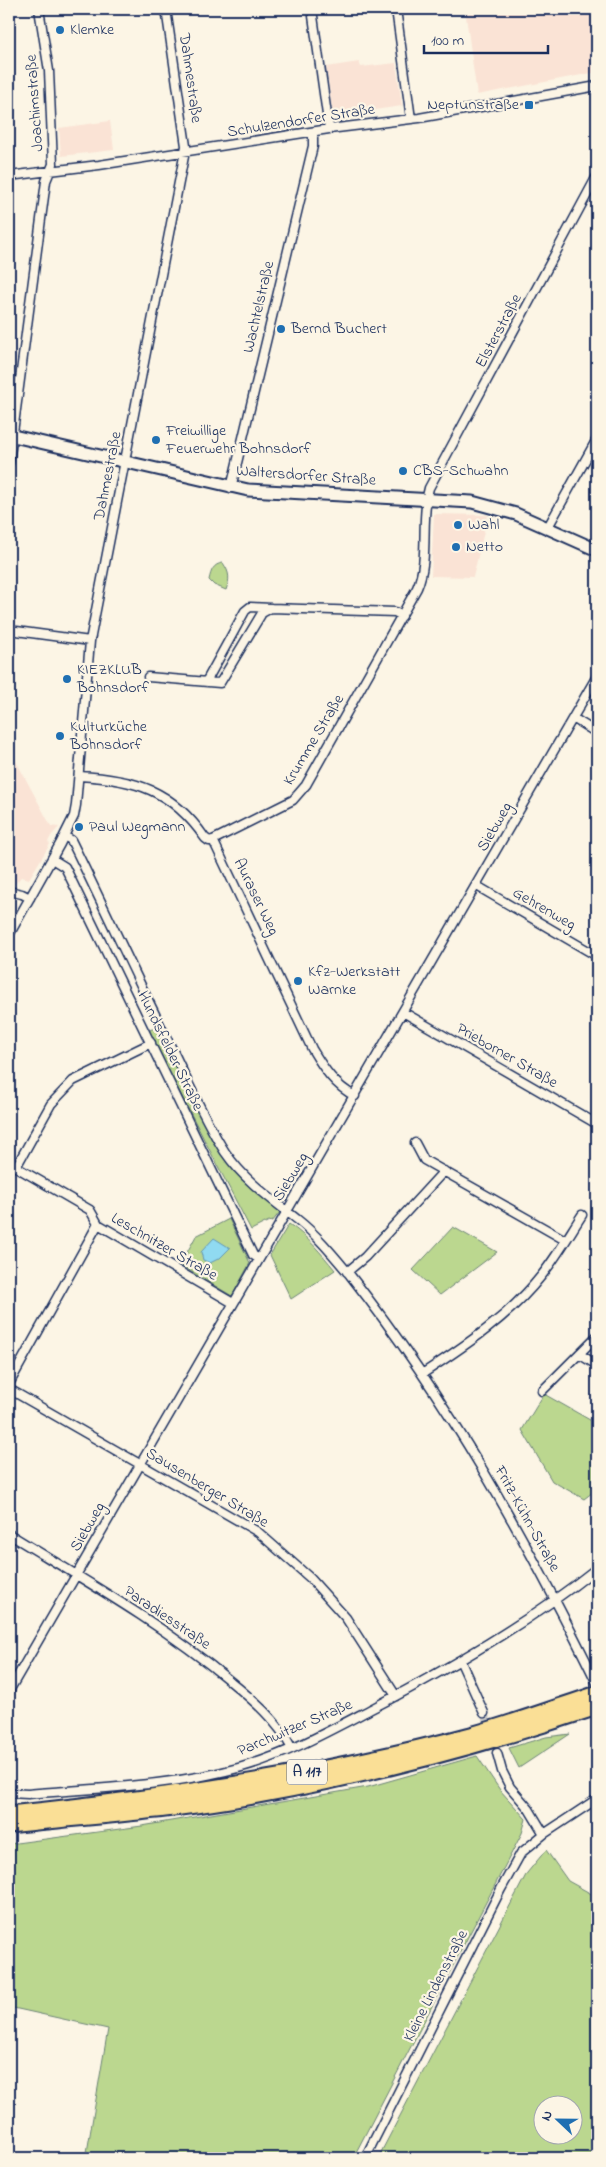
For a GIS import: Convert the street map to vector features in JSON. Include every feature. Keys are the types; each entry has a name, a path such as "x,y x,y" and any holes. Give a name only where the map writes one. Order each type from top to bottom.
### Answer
{"highway":[{"name":"A 117","path":"9,1814 109,1803 280,1778 473,1734 597,1694"},
{"name":"A 117","path":"9,1825 178,1807 252,1796 431,1758 512,1735 597,1707"}],"street":[{"name":"Joachimstraße","path":"9,462 11,435 46,180 53,164 49,71 39,9"},
{"name":"Dahmestraße","path":"9,935 74,816 90,641 185,153 186,139 166,9"},
{"path":"312,9 329,130"},
{"path":"396,9 410,119"},
{"name":"Schulzendorfer Straße","path":"9,176 185,153 313,132 410,119 597,86"},
{"name":"Wachtelstraße","path":"231,488 313,146 313,132"},
{"name":"Elsterstraße","path":"426,499 428,488 597,176"},
{"name":"Waltersdorfer Straße","path":"11,435 231,488 269,493 426,499 490,505 548,527 597,550"},
{"path":"548,527 597,439"},
{"name":"Krumme Straße","path":"213,840 294,800 302,792 420,582 426,499"},
{"path":"206,682 245,611 250,607 394,612 402,616"},
{"path":"148,677 220,683 225,678 262,613 271,608"},
{"path":"9,630 90,641"},
{"name":"Siebweg","path":"9,1691 597,676"},
{"path":"573,718 597,733"},
{"name":"Auraser Weg","path":"79,776 117,779 154,790 180,808 197,826 205,838 209,841 213,840 312,1049 329,1076 341,1088 355,1096"},
{"name":"Hundsfelder Straße","path":"64,836 71,840 215,1135 242,1175 286,1212"},
{"name":"Hundsfelder Straße","path":"52,859 65,867 253,1255 259,1259"},
{"name":"Gehrenweg","path":"477,886 597,956"},
{"path":"9,891 30,898"},
{"name":"Prieborner Straße","path":"403,1012 597,1124"},
{"path":"12,1165 51,1104 73,1081 151,1043"},
{"path":"415,1143 424,1160 565,1240"},
{"name":"Leschnitzer Straße","path":"12,1165 90,1210 98,1224 233,1303"},
{"path":"347,1272 365,1257 444,1171"},
{"name":"Fritz-Kühn-Straße","path":"286,1212 313,1233 347,1272 422,1374 497,1492 556,1599 597,1683"},
{"path":"422,1374 496,1322 541,1276 582,1215"},
{"path":"9,1384 98,1224"},
{"path":"542,1392 597,1336"},
{"path":"579,1354 597,1365"},
{"name":"Sausenberger Straße","path":"9,1389 258,1532 310,1578 346,1618 396,1696"},
{"name":"Paradiesstraße","path":"9,1534 157,1625 211,1665 260,1707 286,1736 291,1747"},
{"name":"Parchwitzer Straße","path":"9,1793 28,1794 151,1784 241,1767 325,1733 396,1696 460,1660 556,1599 597,1568"},
{"path":"460,1660 484,1713"},
{"path":"497,1753 502,1771 510,1787 529,1809 544,1834"},
{"name":"Kleine Lindenstraße","path":"364,2158 521,1853 544,1834 597,1800"}],"shaded area":[{"path":"465,9 597,9 597,72 477,95"},
{"path":"359,62 361,67 396,63 402,106 333,116 326,67"},
{"path":"110,121 114,150 61,156 59,128"},
{"name":"Netto","path":"434,514 488,515 473,577 431,576"},
{"path":"9,748 51,826 59,827 51,836 48,842 50,844 29,879 21,877 14,885 9,884"}],"green space":[{"path":"223,563 229,576 226,590 214,585 209,580 213,568"},
{"path":"158,1026 213,1142 239,1175 280,1212 272,1222 269,1221 251,1230 148,1031"},
{"path":"229,1219 250,1263 232,1296 180,1265 196,1236"},
{"path":"289,1224 308,1239 335,1270 291,1299 270,1255"},
{"path":"453,1227 497,1252 440,1295 413,1270"},
{"path":"544,1394 597,1424 597,1489 584,1499 552,1481 522,1430"},
{"path":"570,1734 519,1768 509,1748 546,1737"},
{"path":"477,1756 500,1790 526,1819 522,1833 353,2158 86,2158 108,2029 9,2007 9,1844 142,1826 368,1787"},
{"path":"546,1850 568,1881 597,1897 597,2158 378,2158 527,1873"}],"water":[{"path":"214,1238 230,1248 220,1258 210,1263 203,1260 201,1252"}],"tunnel":[{"path":"484,1713 497,1753"}],"place":[{"name":"Klemke","path":"60,30"},
{"name":"Neptunstraße","path":"529,105"},
{"name":"Bernd Buchert","path":"281,329"},
{"name":"Freiwillige Feuerwehr Bohnsdorf","path":"156,440"},
{"name":"CBS-Schwahn","path":"403,471"},
{"name":"Wahl","path":"458,525"},
{"name":"Netto","path":"456,547"},
{"name":"KIEZKLUB Bohnsdorf","path":"67,679"},
{"name":"Kulturküche Bohnsdorf","path":"60,736"},
{"name":"Paul Wegmann","path":"79,827"},
{"name":"Kfz-Werkstatt Warnke","path":"298,981"}]}
